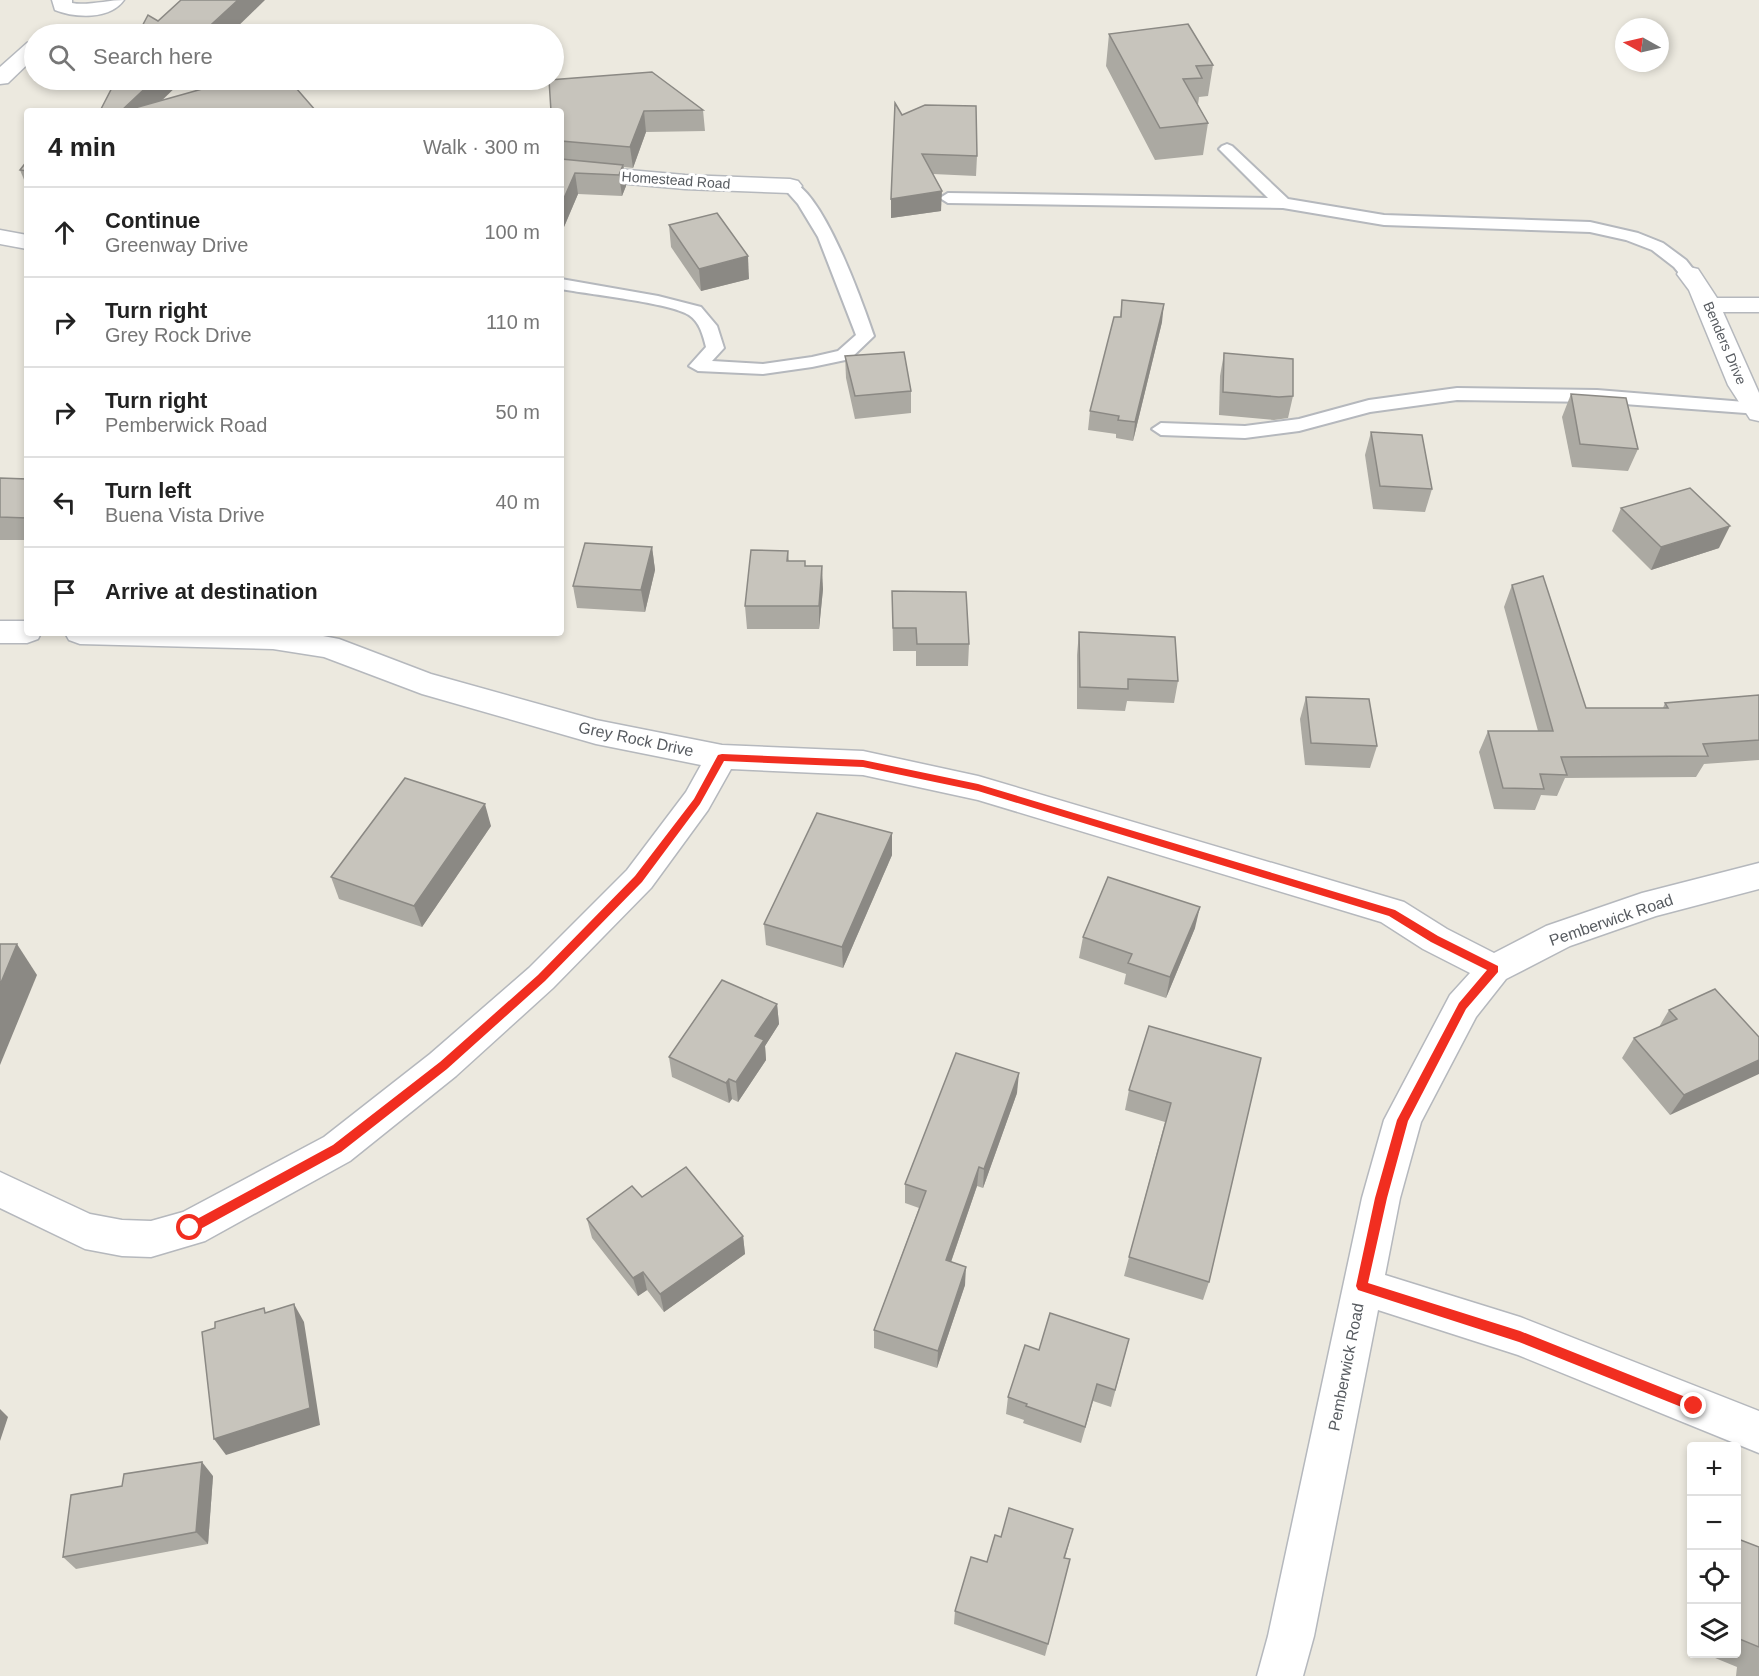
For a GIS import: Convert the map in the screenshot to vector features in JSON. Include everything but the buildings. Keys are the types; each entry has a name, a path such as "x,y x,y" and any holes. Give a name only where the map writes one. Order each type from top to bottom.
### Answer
{"street":[{"path":"57,24 67,5 87,10 114,0"},
{"path":"0,78 24,56"},
{"name":"Homestead Road","path":"564,171 685,182 790,186"},
{"path":"0,237 24,241"},
{"name":"Benders Drive","path":"1689,274 1701,288 1741,385 1758,411"},
{"path":"1709,305 1759,305"},
{"path":"0,632 24,632"},
{"name":"Grey Rock Drive","path":"196,636 273,638 328,647 422,683 596,732 722,757 863,763 978,788 1392,912 1435,939 1494,969"},
{"path":"0,1189 85,1231 122,1238 151,1239 190,1228 337,1149 443,1065 541,978 631,887 697,801 722,757"},
{"name":"Pemberwick Road","path":"1280,1676 1291,1636 1381,1198 1403,1120 1463,1006 1494,969 1558,936 1654,903 1759,876"},
{"path":"1362,1286 1520,1336 1759,1432"}],"lane":[{"path":"1227,149 1283,203"},
{"path":"564,285 658,301 695,311 708,326 715,348 698,366 763,369 844,355 865,336 847,284 808,204 790,186"},
{"path":"948,198 1155,199 1283,203 1384,220 1559,224 1610,231 1661,248 1680,262 1689,274"},
{"path":"1161,429 1245,432 1299,425 1369,406 1457,394 1597,396 1758,411"}],"route":[{"path":"190,1228 337,1149 443,1065 541,978 639,879 697,801 722,757 863,763 978,788 1392,912 1435,939 1494,969 1463,1006 1403,1120 1381,1198 1362,1286 1520,1336 1694,1406"}]}
